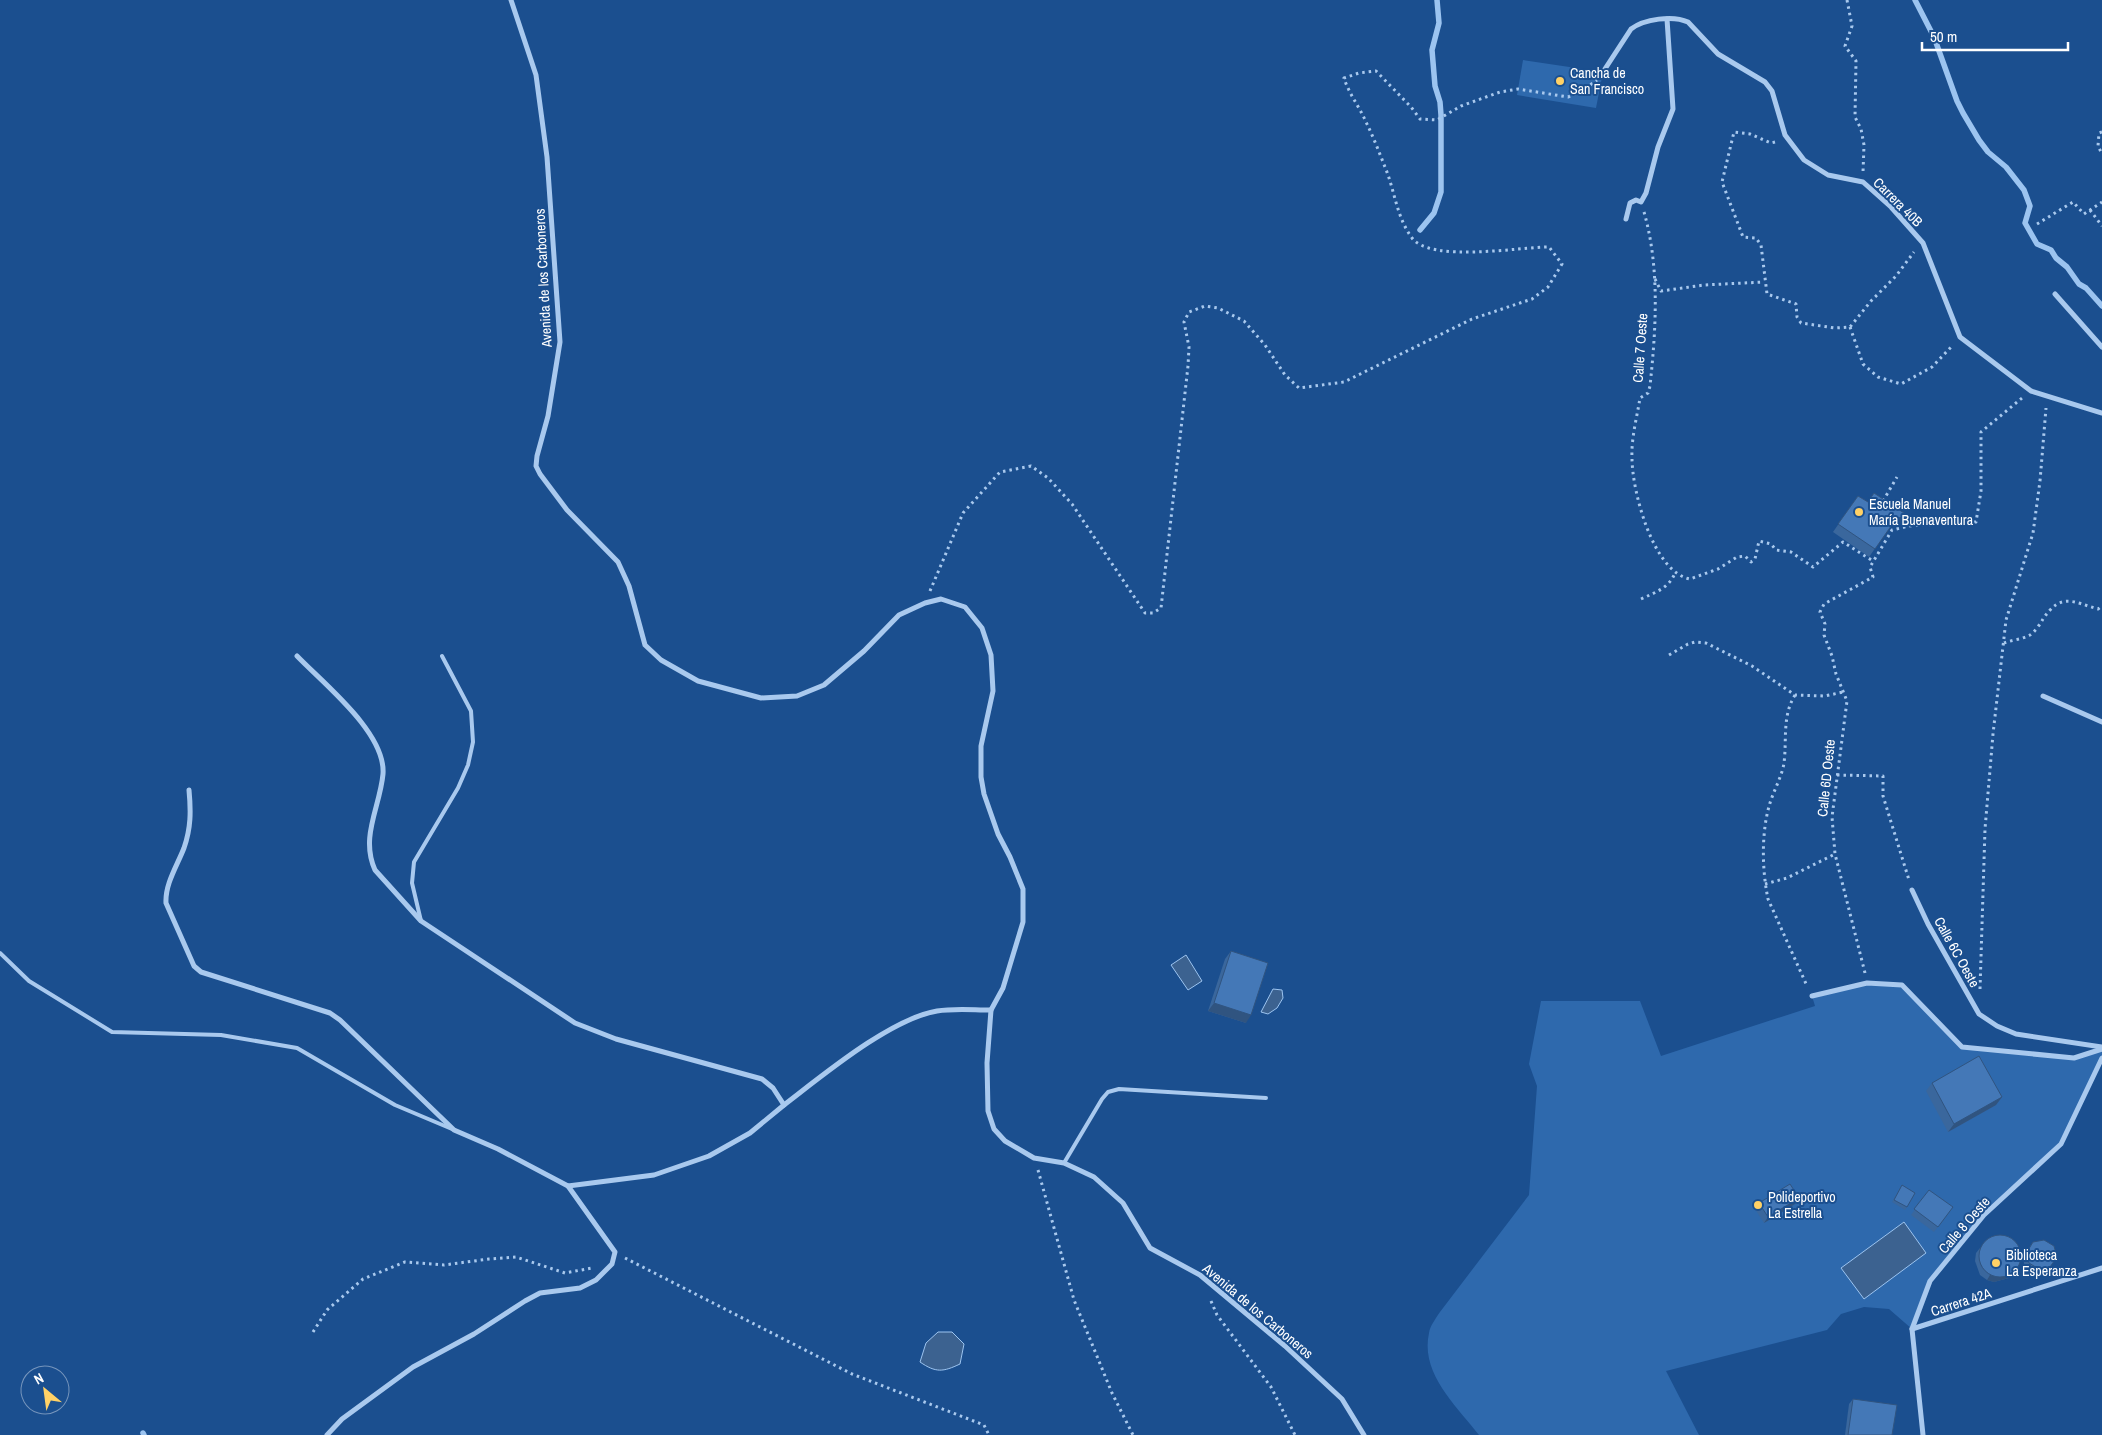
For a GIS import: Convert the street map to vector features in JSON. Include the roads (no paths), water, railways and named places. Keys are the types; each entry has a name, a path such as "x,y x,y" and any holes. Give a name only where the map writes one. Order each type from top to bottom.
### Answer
{"street":[{"name":"Avenida de los Carboneros","path":"511,0 536,75 547,158 560,342 548,416 537,456 536,466 540,474 567,510 618,562 630,586 645,645 661,660 698,681 761,698 797,696 824,685 864,651 899,615 925,603 940,599 965,607 982,628 991,655 993,690 981,746 981,777 984,794 998,834 1023,889 1023,922 1003,988 991,1010 987,1063 988,1111 994,1129 1005,1141 1034,1158 1064,1163 1094,1177 1123,1203 1150,1248 1200,1275 1285,1346 1342,1399 1364,1435"},
{"name":"Carrera 40B","path":"1602,72 1631,29 1636,25 1667,18 1682,19 1688,22 1718,54 1765,82 1772,91 1785,135 1804,160 1828,176 1863,182 1891,207 1923,243 1960,337 2030,391 2102,413"},
{"path":"1626,219 1630,203 1636,200 1641,202 1646,194 1658,148 1673,108 1667,18"},
{"path":"2055,294 2102,347"},
{"path":"298,656 364,724 378,749 383,772 368,839 370,861 382,879 421,921 575,1023 616,1039 762,1079 773,1088 784,1105"},
{"path":"2044,696 2102,722"},
{"path":"189,790 192,817 184,846 165,894 166,903 194,966 201,972 330,1013 340,1020 454,1130 498,1149 568,1186 614,1252 612,1264 596,1280 580,1288 540,1293 474,1334 413,1367 342,1419 327,1435"},
{"name":"Calle 6C Oeste","path":"1912,890 1928,924 1979,1014 1997,1026 2016,1034 2102,1048"},
{"path":"1812,996 1867,983 1902,985 1962,1047 2074,1058 2102,1048"},
{"path":"568,1186 654,1175 709,1156 750,1133 825,1074 884,1034 909,1021 937,1011 991,1010"},
{"name":"Calle 8 Oeste","path":"1923,1435 1912,1330 1930,1282 1984,1215 2061,1144 2102,1058"},
{"name":"Carrera 42A","path":"1912,1330 2102,1268"}],"lane":[{"path":"421,921 412,883 414,862 458,788 468,765 473,742 471,710 442,656"},
{"path":"0,953 28,981 112,1032 221,1035 298,1048 395,1105 454,1130"},
{"path":"1064,1163 1108,1092 1119,1089 1266,1098"}],"waterway":[{"path":"1420,230 1434,213 1441,192 1441,115 1440,102 1435,86 1432,50 1439,23 1437,0"},
{"path":"1915,0 1934,37 1963,113 1988,152 2006,167 2024,190 2030,206 2025,223 2037,244 2051,250 2056,258 2067,267 2079,284 2086,288 2102,306"}],"place":[{"name":"Cancha de San Francisco","path":"1560,81"},
{"name":"Escuela Manuel María Buenaventura","path":"1859,512"},
{"name":"Polideportivo La Estrella","path":"1758,1205"},
{"name":"Biblioteca La Esperanza","path":"1996,1263"}]}
